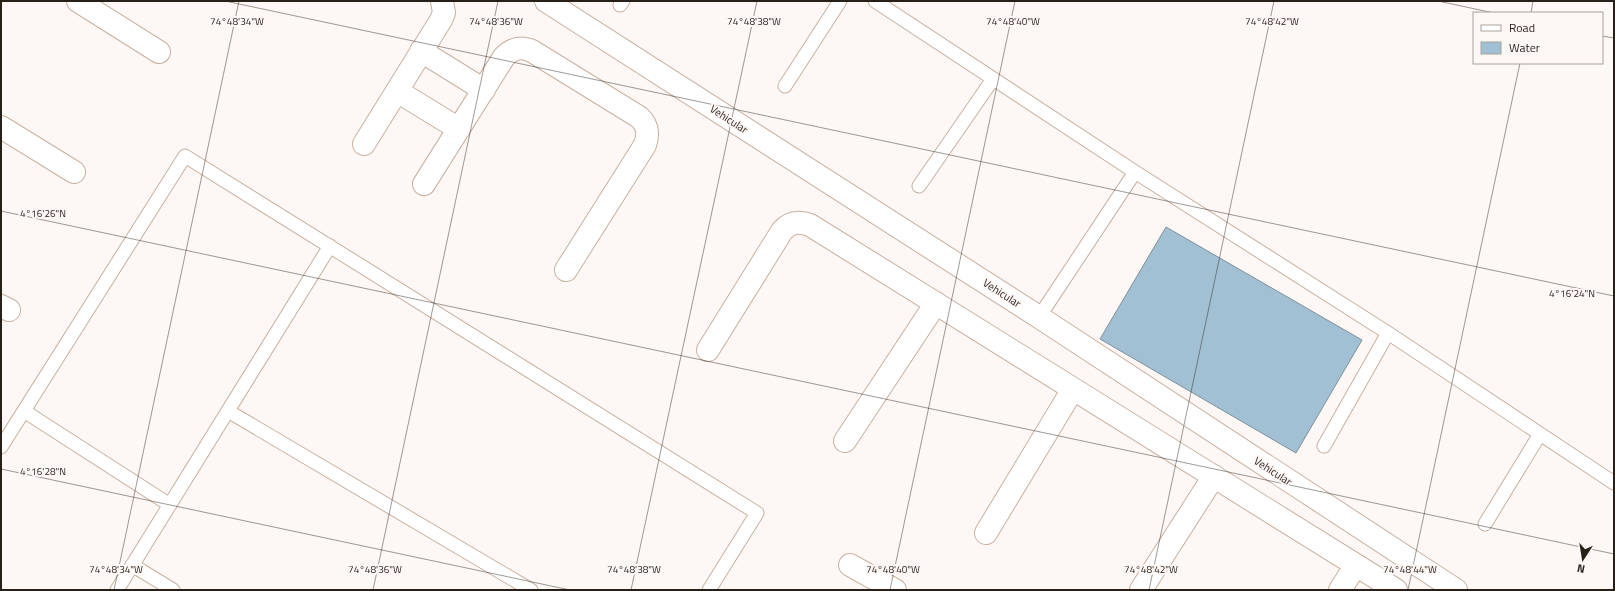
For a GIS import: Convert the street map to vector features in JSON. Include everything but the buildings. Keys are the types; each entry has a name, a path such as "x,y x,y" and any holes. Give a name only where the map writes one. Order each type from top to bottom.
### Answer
{"street":[{"path":"78,1 159,52"},
{"path":"364,144 441,20 444,13 442,1"},
{"name":"Vehicular","path":"546,1 1039,317 1456,590"},
{"path":"424,184 504,57 509,52 517,48 525,48 532,51 639,117 644,122 648,130 648,138 645,145 566,270"},
{"path":"421,51 484,90"},
{"path":"397,91 459,129"},
{"path":"1,127 74,172"},
{"path":"708,350 782,231 787,225 795,222 803,222 936,303 1396,590"},
{"path":"845,441 936,303"},
{"path":"986,533 1073,389"},
{"path":"1141,590 1214,476"},
{"path":"850,565 868,583 895,590"},
{"path":"1340,590 1356,565"}],"lane":[{"path":"785,86 840,1"},
{"path":"875,1 1135,172 1388,333 1614,483"},
{"path":"919,186 993,79"},
{"path":"1,447 184,156 758,513 709,590"},
{"path":"1039,317 1135,172"},
{"path":"117,590 330,246"},
{"path":"1324,446 1388,333"},
{"path":"24,411 170,505"},
{"path":"228,411 531,590"},
{"path":"1485,524 1540,434"},
{"path":"132,565 173,590"}],"water":[{"path":"1166,227 1362,340 1296,453 1100,339"}]}
